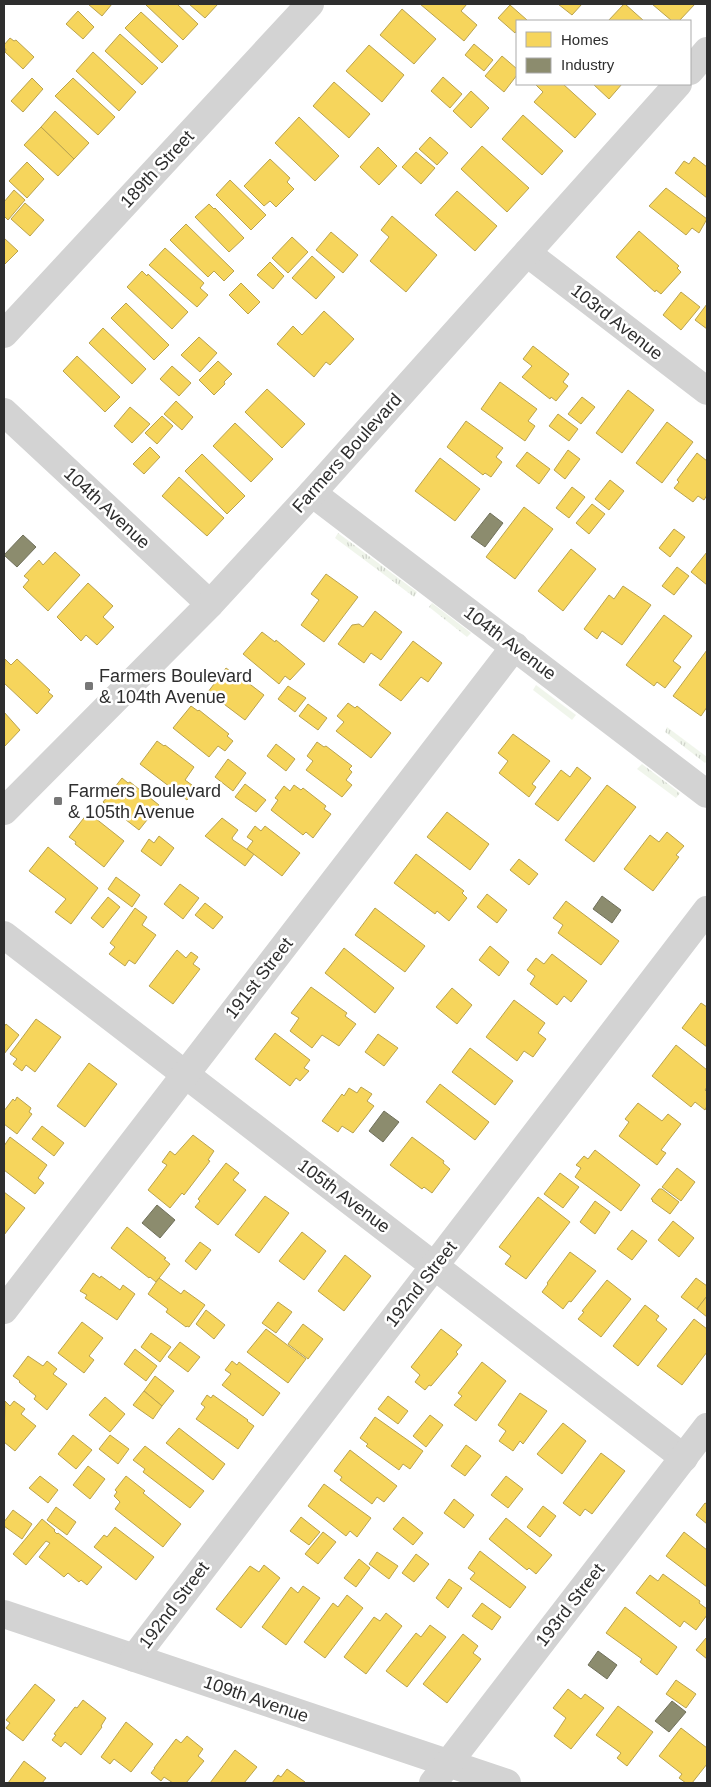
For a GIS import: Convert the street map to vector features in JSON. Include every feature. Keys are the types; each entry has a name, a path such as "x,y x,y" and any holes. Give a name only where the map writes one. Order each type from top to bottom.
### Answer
{"street":[{"name":"189th Street","path":"4,334 310,4"},
{"path":"691,70 707,51"},
{"name":"Farmers Boulevard","path":"4,811 210,604 312,493 677,85"},
{"name":"103rd Avenue","path":"527,253 707,391"},
{"name":"104th Avenue","path":"4,412 210,604"},
{"name":"104th Avenue","path":"312,493 707,794"},
{"name":"191st Street","path":"4,1310 515,646"},
{"name":"192nd Street","path":"134,1658 707,910"},
{"name":"105th Avenue","path":"4,936 684,1458"},
{"name":"193rd Street","path":"441,1773 707,1427"},
{"name":"109th Avenue","path":"4,1614 134,1658 441,1773 507,1783"}],"green space":[{"path":"338,533 417,592 414,597 335,538"},
{"path":"432,603 471,633 467,637 429,607"},
{"path":"536,685 576,715 572,720 533,690"},
{"path":"667,727 707,757 707,761 705,763 665,732"},
{"path":"642,764 680,793 676,798 637,769"}],"building: Homes":[{"path":"88,4 112,4 102,16"},
{"path":"177,4 198,24 183,40 146,5"},
{"path":"189,4 218,4 205,18"},
{"path":"420,4 467,4 461,11 477,25 464,41"},
{"path":"558,4 582,4 572,15"},
{"path":"625,4 643,20 609,20"},
{"path":"652,4 695,4 680,20 671,20"},
{"path":"510,5 527,20 516,20 515,33 498,18"},
{"path":"402,9 436,39 414,64 380,35"},
{"path":"78,11 94,27 83,39 66,24"},
{"path":"141,12 178,46 162,63 125,28"},
{"path":"120,34 158,68 142,85 105,51"},
{"path":"10,38 14,41 16,40 34,57 23,69 5,52 4,45"},
{"path":"474,44 493,60 484,71 465,55"},
{"path":"369,45 404,75 382,102 346,71"},
{"path":"93,52 136,92 119,111 76,71"},
{"path":"502,56 516,68 516,76 504,92 485,76"},
{"path":"443,77 462,94 450,108 431,91"},
{"path":"32,78 43,89 23,112 11,101"},
{"path":"73,78 115,117 98,135 55,96"},
{"path":"334,82 370,114 349,138 313,106"},
{"path":"536,85 564,85 596,114 575,138 534,102 543,92"},
{"path":"594,85 621,85 609,99"},
{"path":"471,91 489,108 471,128 453,111"},
{"path":"55,111 89,143 74,159 41,127"},
{"path":"523,115 563,151 542,175 502,139"},
{"path":"299,117 339,156 315,181 275,143"},
{"path":"41,127 74,159 58,176 24,145"},
{"path":"430,137 448,153 437,165 419,149"},
{"path":"482,146 529,188 507,212 461,169"},
{"path":"378,147 397,166 379,185 360,167"},
{"path":"416,152 435,168 421,184 402,167"},
{"path":"694,157 707,167 707,198 675,173 684,161 689,164"},
{"path":"270,159 290,178 287,182 294,189 276,207 270,201 264,206 244,186"},
{"path":"27,162 44,179 27,198 9,181"},
{"path":"230,180 266,215 251,230 216,195"},
{"path":"666,188 707,219 699,233 692,228 686,235 649,206"},
{"path":"14,190 25,200 8,220 4,216 4,202"},
{"path":"457,191 497,226 475,251 435,215"},
{"path":"25,203 44,220 30,236 11,219"},
{"path":"209,204 244,238 229,252 195,217"},
{"path":"392,216 437,255 406,292 370,261 389,237 381,230"},
{"path":"186,224 234,271 224,281 214,271 208,277 170,240"},
{"path":"639,231 679,266 677,268 681,272 661,294 656,290 655,292 616,257"},
{"path":"331,232 358,255 343,273 316,250"},
{"path":"292,237 308,252 288,273 272,258"},
{"path":"4,238 18,251 4,265"},
{"path":"165,248 204,283 200,288 208,295 197,307 149,265"},
{"path":"312,256 335,277 316,299 292,278"},
{"path":"270,262 284,276 273,289 257,275"},
{"path":"142,271 147,276 148,274 188,312 172,329 127,287"},
{"path":"241,283 260,302 248,314 229,295"},
{"path":"681,292 700,307 681,330 663,315"},
{"path":"126,303 169,345 154,360 111,318"},
{"path":"707,304 707,329 695,320"},
{"path":"324,311 354,339 330,365 326,362 314,377 277,344 293,326 302,335"},
{"path":"103,328 146,369 132,384 89,343"},
{"path":"199,337 217,353 200,372 181,355"},
{"path":"533,346 569,374 563,382 568,386 556,401 551,397 550,399 522,377 532,366 523,359"},
{"path":"77,356 120,397 105,412 63,371"},
{"path":"218,361 232,374 214,395 199,380"},
{"path":"172,366 191,383 179,396 160,379"},
{"path":"500,382 537,409 528,421 535,426 525,441 481,409"},
{"path":"267,389 305,424 282,448 245,412"},
{"path":"628,390 654,410 622,453 596,433"},
{"path":"582,397 595,407 581,424 568,414"},
{"path":"176,401 193,417 182,430 164,414"},
{"path":"130,407 150,424 132,443 114,426"},
{"path":"558,414 578,429 569,441 549,426"},
{"path":"162,416 173,426 157,444 145,433"},
{"path":"466,421 503,448 496,457 502,462 491,477 485,473 483,475 447,447"},
{"path":"667,422 693,442 662,483 636,463"},
{"path":"235,423 273,459 251,482 213,446"},
{"path":"150,447 160,457 144,474 133,464"},
{"path":"568,450 580,459 565,479 554,470"},
{"path":"527,452 550,469 539,484 516,466"},
{"path":"697,453 707,461 707,495 704,500 698,496 693,502 674,488 679,482 677,480"},
{"path":"202,454 245,496 227,514 185,471"},
{"path":"440,458 480,489 455,521 415,491"},
{"path":"179,477 224,518 207,536 162,496"},
{"path":"610,480 624,491 609,510 595,499"},
{"path":"572,487 585,497 569,518 556,508"},
{"path":"592,504 605,514 589,534 576,523"},
{"path":"524,507 553,529 515,579 486,557"},
{"path":"674,529 685,537 670,557 659,548"},
{"path":"571,549 596,569 563,611 538,591"},
{"path":"55,552 80,575 48,611 23,587 29,580 24,576 39,560 43,565"},
{"path":"707,552 707,585 691,572"},
{"path":"677,567 689,576 674,595 662,586"},
{"path":"326,574 358,597 324,642 301,625 319,600 311,594"},
{"path":"88,583 113,606 103,617 114,627 97,645 86,635 81,641 57,617"},
{"path":"623,586 651,605 622,645 602,631 597,639 584,629 609,595 614,599"},
{"path":"375,611 402,632 381,660 371,653 364,663 338,644 352,625 359,624 363,627"},
{"path":"664,615 692,636 673,661 681,667 665,688 657,682 654,686 626,665"},
{"path":"262,632 275,642 276,640 305,664 290,680 285,676 279,684 243,654"},
{"path":"413,641 442,663 428,682 421,677 401,701 379,685"},
{"path":"707,650 707,707 701,716 673,696"},
{"path":"5,659 11,665 17,659 50,690 48,692 53,696 37,714 4,683"},
{"path":"226,668 264,695 245,720 208,692"},
{"path":"288,686 306,698 295,712 278,699"},
{"path":"348,703 355,708 357,706 391,733 371,758 336,731 344,722 337,716"},
{"path":"308,704 327,718 318,730 299,716"},
{"path":"191,706 199,710 229,734 227,736 233,741 225,751 218,746 209,757 173,728"},
{"path":"4,712 20,730 4,747"},
{"path":"513,734 550,761 532,784 536,787 529,797 499,773 508,761 498,753"},
{"path":"157,741 194,767 185,780 196,788 187,800 140,764"},
{"path":"317,742 324,747 326,746 352,766 349,769 352,772 346,780 352,785 342,797 306,770 313,761 307,756"},
{"path":"276,744 295,759 286,771 267,756"},
{"path":"228,759 246,773 233,791 215,777"},
{"path":"577,767 591,778 558,821 535,804 561,770 570,777"},
{"path":"122,778 159,805 139,830 103,802"},
{"path":"245,784 266,800 256,812 235,797"},
{"path":"294,785 301,790 303,788 326,806 324,809 331,814 313,838 306,832 303,835 271,810 278,800 275,798 284,786 290,791"},
{"path":"607,785 636,807 594,862 565,840"},
{"path":"447,812 489,844 470,870 427,837"},
{"path":"87,814 124,841 104,867 69,837"},
{"path":"222,818 238,830 232,838 233,840 254,854 245,866 205,836"},
{"path":"255,826 261,831 265,826 300,853 282,876 247,849 253,841 247,837"},
{"path":"667,832 684,846 676,855 679,857 653,891 624,869 650,835 659,842"},
{"path":"159,836 174,848 161,866 141,851 149,839 154,843"},
{"path":"48,847 98,888 71,924 55,912 66,899 29,871"},
{"path":"416,854 464,891 462,893 467,898 449,921 437,911 435,914 394,883"},
{"path":"519,859 538,874 529,885 510,870"},
{"path":"116,877 140,895 132,907 108,889"},
{"path":"180,884 199,898 183,919 164,904"},
{"path":"487,894 507,910 497,923 477,907"},
{"path":"108,897 120,907 103,928 91,918"},
{"path":"566,901 619,941 601,965 558,933 563,925 553,918"},
{"path":"205,903 223,917 213,929 195,915"},
{"path":"135,908 147,917 142,925 156,935 135,964 129,960 125,966 109,954 115,947 110,943"},
{"path":"375,908 425,946 405,972 355,935"},
{"path":"490,946 509,962 499,976 479,960"},
{"path":"344,948 394,988 375,1013 325,973"},
{"path":"177,950 186,958 191,952 198,957 193,964 200,969 173,1004 149,986"},
{"path":"552,954 587,981 571,1002 564,996 557,1005 530,984 535,976 527,970 536,958 544,964"},
{"path":"311,987 347,1013 345,1016 356,1024 339,1046 322,1035 312,1048 290,1031 299,1018 291,1013"},
{"path":"452,988 472,1005 457,1024 436,1007"},
{"path":"514,1000 545,1023 538,1033 546,1039 533,1057 524,1051 517,1061 486,1037"},
{"path":"701,1003 707,1007 707,1047 682,1028"},
{"path":"36,1019 61,1037 35,1072 26,1065 22,1071 13,1064 17,1059 10,1054"},
{"path":"6,1024 19,1035 4,1054 4,1027"},
{"path":"275,1033 310,1060 304,1068 309,1071 300,1081 296,1078 290,1086 255,1059"},
{"path":"378,1034 398,1048 384,1066 365,1052"},
{"path":"676,1045 707,1070 707,1087 705,1090 707,1092 707,1106 705,1110 695,1102 691,1107 652,1076"},
{"path":"470,1048 513,1081 495,1105 452,1072"},
{"path":"89,1063 117,1084 85,1127 57,1106"},
{"path":"440,1084 489,1122 475,1140 426,1102"},
{"path":"361,1087 372,1094 367,1101 374,1106 353,1133 342,1126 338,1132 322,1121 342,1094 344,1096 349,1088 357,1093"},
{"path":"17,1097 31,1108 29,1112 32,1114 17,1134 4,1124 4,1111 13,1099 15,1101"},
{"path":"638,1103 662,1121 668,1114 681,1124 661,1150 666,1153 657,1165 619,1136 629,1122 625,1119"},
{"path":"42,1126 64,1143 54,1156 32,1139"},
{"path":"193,1135 214,1151 208,1160 210,1161 184,1195 182,1193 170,1208 148,1190 167,1165 162,1162 170,1151 175,1155"},
{"path":"10,1137 47,1165 38,1178 44,1183 35,1194 4,1170 4,1146"},
{"path":"412,1137 444,1161 443,1163 450,1169 432,1193 424,1187 422,1189 390,1165"},
{"path":"595,1150 640,1185 621,1211 575,1177 581,1168 576,1165 584,1156 588,1159"},
{"path":"226,1163 239,1173 233,1180 246,1190 218,1225 195,1207 200,1201 198,1199"},
{"path":"677,1168 695,1182 681,1201 662,1187"},
{"path":"560,1173 579,1187 563,1208 544,1194"},
{"path":"659,1189 662,1189 679,1202 670,1214 651,1199"},
{"path":"4,1192 25,1208 4,1235"},
{"path":"265,1196 289,1213 259,1253 235,1235"},
{"path":"538,1197 570,1222 526,1279 505,1264 511,1256 499,1247"},
{"path":"595,1201 610,1212 595,1234 580,1222"},
{"path":"673,1221 694,1238 679,1257 658,1240"},
{"path":"127,1227 166,1258 164,1259 170,1264 156,1282 111,1248"},
{"path":"632,1230 647,1241 632,1260 617,1249"},
{"path":"302,1232 326,1251 304,1280 279,1261"},
{"path":"200,1242 211,1250 196,1270 185,1261"},
{"path":"570,1252 596,1271 563,1309 542,1292"},
{"path":"345,1255 371,1276 344,1311 318,1291"},
{"path":"93,1273 100,1278 101,1276 120,1290 123,1285 135,1294 117,1320 85,1298 87,1295 80,1291"},
{"path":"159,1278 181,1294 184,1290 205,1305 189,1327 186,1327 166,1312 168,1309 148,1294"},
{"path":"696,1278 707,1286 707,1296 697,1309 681,1297"},
{"path":"607,1280 631,1299 601,1337 578,1319 584,1312 582,1311"},
{"path":"707,1296 707,1317 697,1309"},
{"path":"278,1302 292,1312 276,1333 262,1323"},
{"path":"645,1305 659,1316 656,1320 667,1329 638,1366 613,1346"},
{"path":"206,1310 225,1325 214,1339 196,1324"},
{"path":"694,1319 707,1329 707,1352 682,1385 657,1366"},
{"path":"82,1322 103,1338 89,1356 94,1360 84,1373 58,1353"},
{"path":"303,1324 323,1339 308,1359 288,1344"},
{"path":"266,1329 306,1359 288,1383 247,1352"},
{"path":"441,1329 462,1345 456,1352 458,1354 431,1386 429,1385 425,1390 415,1382 420,1375 411,1367"},
{"path":"151,1333 171,1347 160,1362 141,1347"},
{"path":"180,1342 200,1357 188,1372 168,1357"},
{"path":"135,1349 157,1366 146,1381 124,1364"},
{"path":"28,1356 43,1366 47,1361 57,1369 53,1374 67,1384 47,1410 34,1399 36,1396 13,1376"},
{"path":"232,1361 237,1365 239,1362 280,1393 263,1416 222,1385 231,1374 225,1370"},
{"path":"482,1362 506,1381 476,1421 454,1405 462,1396 458,1393"},
{"path":"155,1376 174,1391 162,1406 144,1391"},
{"path":"144,1391 162,1406 153,1419 133,1405"},
{"path":"520,1393 547,1411 523,1444 520,1441 513,1451 499,1441 506,1431 498,1425"},
{"path":"207,1395 211,1398 213,1395 254,1426 238,1449 196,1419 205,1407 201,1404"},
{"path":"388,1396 408,1411 398,1424 378,1409"},
{"path":"105,1397 125,1414 110,1432 89,1415"},
{"path":"5,1401 10,1406 14,1401 25,1409 21,1414 36,1426 15,1451 4,1442"},
{"path":"430,1415 443,1425 426,1447 413,1436"},
{"path":"375,1417 423,1451 410,1469 403,1464 399,1470 366,1446 368,1444 360,1438"},
{"path":"563,1423 586,1441 562,1474 537,1454"},
{"path":"179,1428 225,1464 213,1480 166,1443"},
{"path":"73,1435 92,1450 76,1469 58,1454"},
{"path":"110,1435 129,1449 118,1464 99,1449"},
{"path":"466,1445 481,1456 465,1476 451,1466"},
{"path":"145,1446 204,1491 190,1508 143,1472 145,1469 133,1460"},
{"path":"350,1450 397,1486 384,1502 377,1497 372,1504 340,1480 342,1477 334,1471"},
{"path":"601,1453 625,1471 592,1514 585,1509 580,1516 563,1503"},
{"path":"88,1466 105,1479 90,1499 73,1485"},
{"path":"40,1476 58,1490 48,1503 29,1488"},
{"path":"126,1476 145,1491 143,1493 181,1524 163,1547 115,1509 120,1502 114,1496 117,1492 115,1490"},
{"path":"506,1476 523,1489 508,1508 491,1495"},
{"path":"324,1484 371,1518 357,1537 350,1531 346,1536 308,1506"},
{"path":"454,1499 474,1515 464,1528 444,1513"},
{"path":"705,1503 707,1504 707,1524 696,1515"},
{"path":"543,1506 556,1516 540,1537 527,1527"},
{"path":"56,1507 76,1522 67,1535 47,1520"},
{"path":"13,1510 32,1524 22,1539 4,1526 4,1522"},
{"path":"301,1517 320,1532 309,1545 290,1531"},
{"path":"403,1517 423,1533 413,1545 393,1529"},
{"path":"506,1518 552,1555 536,1574 529,1568 527,1570 489,1539"},
{"path":"42,1519 57,1534 102,1567 87,1585 81,1580 79,1582 68,1573 64,1577 39,1557 50,1543 46,1541 26,1565 13,1554"},
{"path":"115,1527 154,1557 136,1580 94,1547 104,1535 107,1537"},
{"path":"323,1532 336,1542 318,1564 305,1554"},
{"path":"684,1532 707,1550 707,1587 666,1556"},
{"path":"480,1551 526,1587 510,1608 470,1579 475,1573 468,1568"},
{"path":"377,1552 398,1566 389,1579 369,1564"},
{"path":"416,1554 429,1564 414,1582 402,1573"},
{"path":"359,1559 370,1568 356,1587 344,1578"},
{"path":"264,1565 280,1578 241,1628 216,1609 250,1566 259,1572"},
{"path":"663,1574 700,1601 699,1603 707,1609 707,1615 696,1630 684,1621 680,1627 636,1593 650,1575 658,1581"},
{"path":"449,1579 462,1588 448,1608 436,1598"},
{"path":"303,1586 320,1598 286,1645 262,1627 291,1587 298,1593"},
{"path":"347,1595 363,1608 325,1658 304,1642 333,1603 338,1607"},
{"path":"482,1603 501,1617 492,1630 472,1616"},
{"path":"625,1607 677,1647 657,1675 640,1662 642,1659 606,1633"},
{"path":"386,1613 402,1626 366,1674 344,1657 374,1617 380,1621"},
{"path":"430,1625 446,1637 407,1687 386,1671 416,1633 421,1637"},
{"path":"463,1634 478,1646 473,1653 481,1659 447,1703 423,1684"},
{"path":"707,1639 707,1659 696,1650"},
{"path":"676,1680 696,1694 686,1708 666,1694"},
{"path":"35,1684 55,1700 23,1741 6,1728 10,1723 6,1720"},
{"path":"568,1689 581,1699 585,1694 604,1708 571,1749 554,1736 566,1718 553,1708"},
{"path":"83,1700 106,1718 102,1727 81,1755 65,1742 61,1747 52,1740 56,1735 54,1734 75,1707 77,1708"},
{"path":"618,1706 653,1732 627,1766 617,1758 621,1753 596,1735"},
{"path":"126,1722 153,1744 131,1772 114,1759 110,1764 101,1757"},
{"path":"681,1728 707,1748 707,1764 692,1783 686,1783 679,1778 682,1774 659,1756"},
{"path":"187,1736 203,1749 198,1756 204,1761 186,1783 173,1783 164,1777 161,1781 151,1773 176,1739 181,1743"},
{"path":"235,1750 257,1767 244,1783 210,1783"},
{"path":"24,1761 46,1778 42,1783 8,1783"},
{"path":"287,1769 305,1782 272,1783 278,1775 281,1777"}],"building: Industry":[{"path":"490,513 503,523 485,547 471,537"},
{"path":"23,535 36,547 17,567 4,555"},
{"path":"602,896 621,910 612,923 593,909"},
{"path":"384,1111 399,1122 383,1142 369,1131"},
{"path":"157,1205 175,1220 160,1238 142,1223"},
{"path":"598,1651 617,1665 607,1679 588,1665"},
{"path":"672,1701 686,1712 669,1732 655,1721"}],"place":[{"name":"Farmers Boulevard & 104th Avenue","path":"89,686"},
{"name":"Farmers Boulevard & 105th Avenue","path":"58,801"}]}
